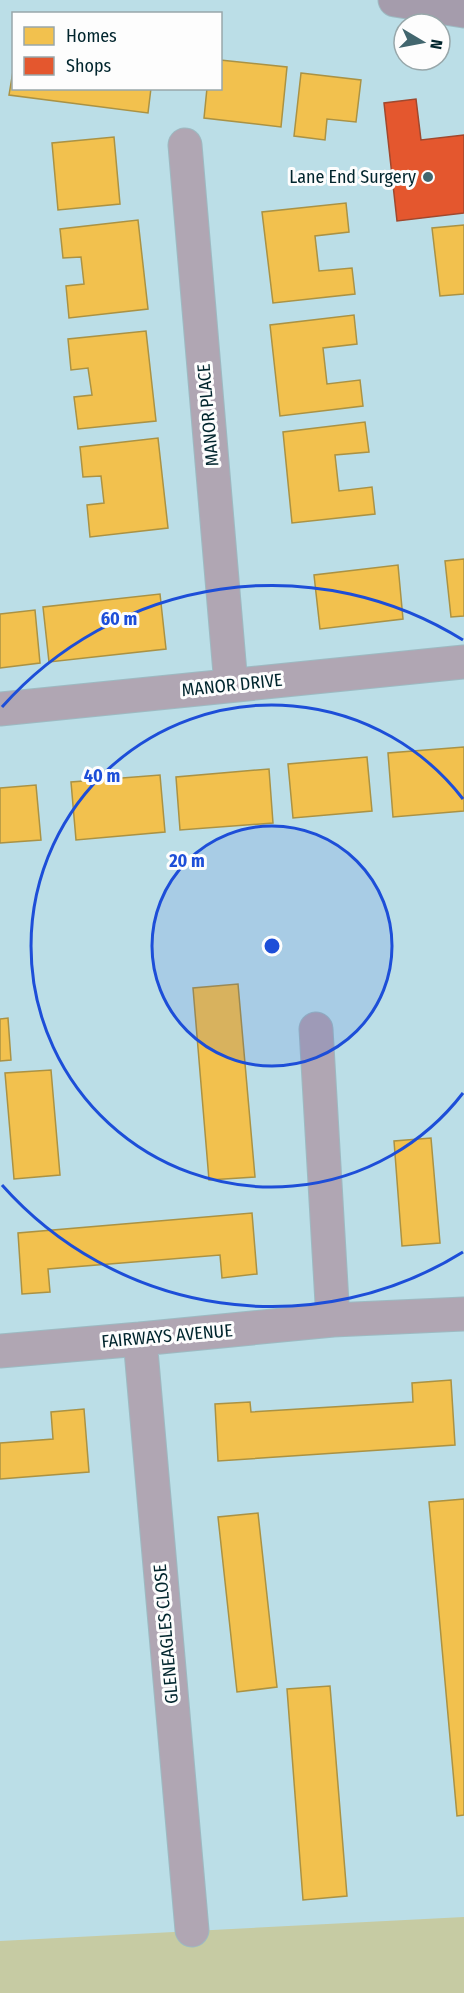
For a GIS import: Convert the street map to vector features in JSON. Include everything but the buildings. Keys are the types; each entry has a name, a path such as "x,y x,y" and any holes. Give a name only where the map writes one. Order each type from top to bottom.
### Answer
{"main road":[{"path":"395,0 464,11"}],"street":[{"name":"MANOR PLACE","path":"185,145 231,685"},
{"name":"MANOR DRIVE","path":"0,709 464,662"},
{"path":"315,1029 333,1320"},
{"name":"FAIRWAYS AVENUE","path":"0,1351 333,1320 464,1314"},
{"name":"GLENEAGLES CLOSE","path":"140,1339 192,1930"}],"green space":[{"path":"464,1917 464,1993 0,1993 0,1941"}],"place":[{"name":"Lane End Surgery","path":"428,177"}]}
